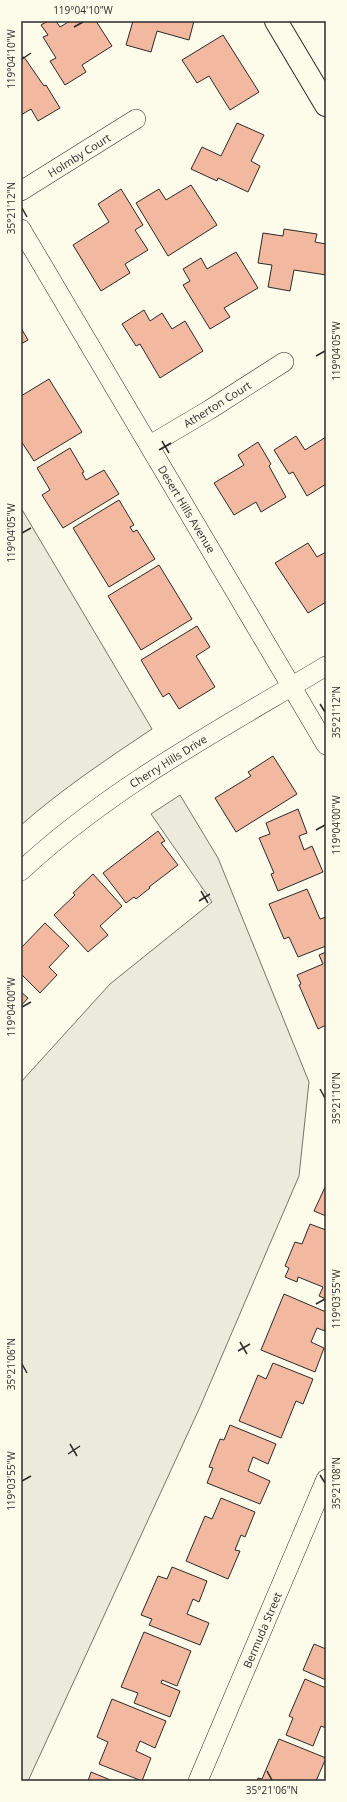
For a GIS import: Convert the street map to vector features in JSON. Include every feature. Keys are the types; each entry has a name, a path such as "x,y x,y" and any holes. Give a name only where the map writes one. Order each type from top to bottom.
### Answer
{"main road":[{"path":"276,21 326,105"}],"street":[{"name":"Holmby Court","path":"21,191 136,119"},
{"name":"Desert Hills Avenue","path":"21,229 292,686"},
{"name":"Atherton Court","path":"150,445 209,410 284,362"},
{"name":"Cherry Hills Drive","path":"21,871 39,854 92,811 148,772 326,666"},
{"path":"292,686 326,745"},
{"name":"Bermuda Street","path":"198,1781 326,1479"}],"shaded area":[{"path":"21,508 152,729 69,787 21,825"},
{"path":"180,795 218,858 309,1082 299,1176 200,1407 28,1781 21,1781 21,1082 110,984 212,902 151,814"}],"building":[{"path":"48,21 56,21 60,27 70,21 96,21 112,46 82,65 86,72 65,85 50,61 56,58 43,37 48,35 41,25"},
{"path":"133,21 194,21 189,40 157,31 151,52 126,45"},
{"path":"223,35 259,92 230,110 209,76 197,83 182,60"},
{"path":"24,57 44,86 46,85 60,108 38,121 31,109 21,115 21,58"},
{"path":"237,123 264,135 251,161 260,166 248,192 218,178 217,181 191,169 202,147 221,156"},
{"path":"191,185 217,225 168,256 136,203 159,189 166,200"},
{"path":"121,189 143,225 135,230 148,250 125,264 130,273 101,291 73,245 109,222 98,204"},
{"path":"284,229 317,234 315,242 326,244 326,275 294,270 290,291 268,287 272,265 258,263 263,233 283,236"},
{"path":"236,252 258,288 224,308 230,317 210,329 183,285 190,281 183,269 201,258 207,269"},
{"path":"144,310 150,321 162,313 172,329 185,321 203,351 160,378 140,344 136,346 122,324"},
{"path":"21,328 28,340 21,344"},
{"path":"49,379 82,432 34,461 21,441 21,396"},
{"path":"296,436 305,450 326,437 326,484 307,496 293,472 289,474 274,450"},
{"path":"258,442 271,464 269,466 286,497 261,512 256,502 234,515 214,483 244,465 238,455"},
{"path":"70,448 84,472 82,473 86,480 104,470 119,494 63,528 42,495 50,490 37,468"},
{"path":"119,500 134,525 130,527 133,532 137,530 155,559 109,587 73,528"},
{"path":"308,543 317,557 326,552 326,602 308,613 275,563"},
{"path":"159,565 192,619 141,650 108,596"},
{"path":"197,626 210,647 196,656 215,687 179,709 169,693 163,697 141,660"},
{"path":"273,756 297,794 236,832 215,798 251,776 248,772"},
{"path":"298,809 307,833 299,836 304,850 312,846 323,872 278,891 271,874 274,873 259,838 270,834 266,823"},
{"path":"158,831 165,841 161,843 178,865 136,899 134,897 126,903 103,873"},
{"path":"93,874 122,906 100,926 108,935 88,952 54,915 75,895 73,893"},
{"path":"307,889 320,919 326,917 326,946 298,957 289,937 284,939 269,904"},
{"path":"45,923 69,946 49,967 57,975 40,993 21,974 21,948"},
{"path":"326,952 326,1025 318,1029 299,985 301,984 297,975 323,964 319,955"},
{"path":"21,992 28,998 21,1006"},
{"path":"326,1185 326,1216 314,1211"},
{"path":"310,1224 326,1230 326,1299 319,1296 323,1287 298,1277 297,1282 285,1277 289,1268 285,1266 295,1242 302,1244"},
{"path":"284,1294 326,1312 325,1331 317,1328 311,1342 324,1348 315,1372 261,1350"},
{"path":"273,1363 313,1379 303,1404 296,1401 281,1438 239,1421 258,1375 266,1379"},
{"path":"230,1425 276,1444 268,1464 253,1457 248,1471 270,1481 260,1504 207,1483 213,1468 209,1467 220,1439 224,1440"},
{"path":"221,1498 255,1512 245,1537 241,1535 235,1550 240,1551 228,1579 186,1561 205,1516 212,1519"},
{"path":"172,1567 207,1581 199,1602 193,1599 187,1614 209,1623 200,1645 149,1625 152,1619 141,1615 158,1576 167,1579"},
{"path":"144,1632 191,1651 177,1686 162,1680 161,1683 180,1691 170,1717 134,1703 138,1693 121,1687"},
{"path":"314,1644 326,1649 326,1680 303,1670"},
{"path":"305,1679 326,1688 326,1728 321,1726 313,1746 286,1735 293,1718 289,1716"},
{"path":"112,1699 166,1721 155,1748 140,1741 136,1751 151,1758 142,1781 99,1764 108,1742 97,1737"},
{"path":"279,1739 326,1758 316,1781 257,1781 258,1778 262,1779"},
{"path":"91,1772 113,1781 88,1781"}]}
